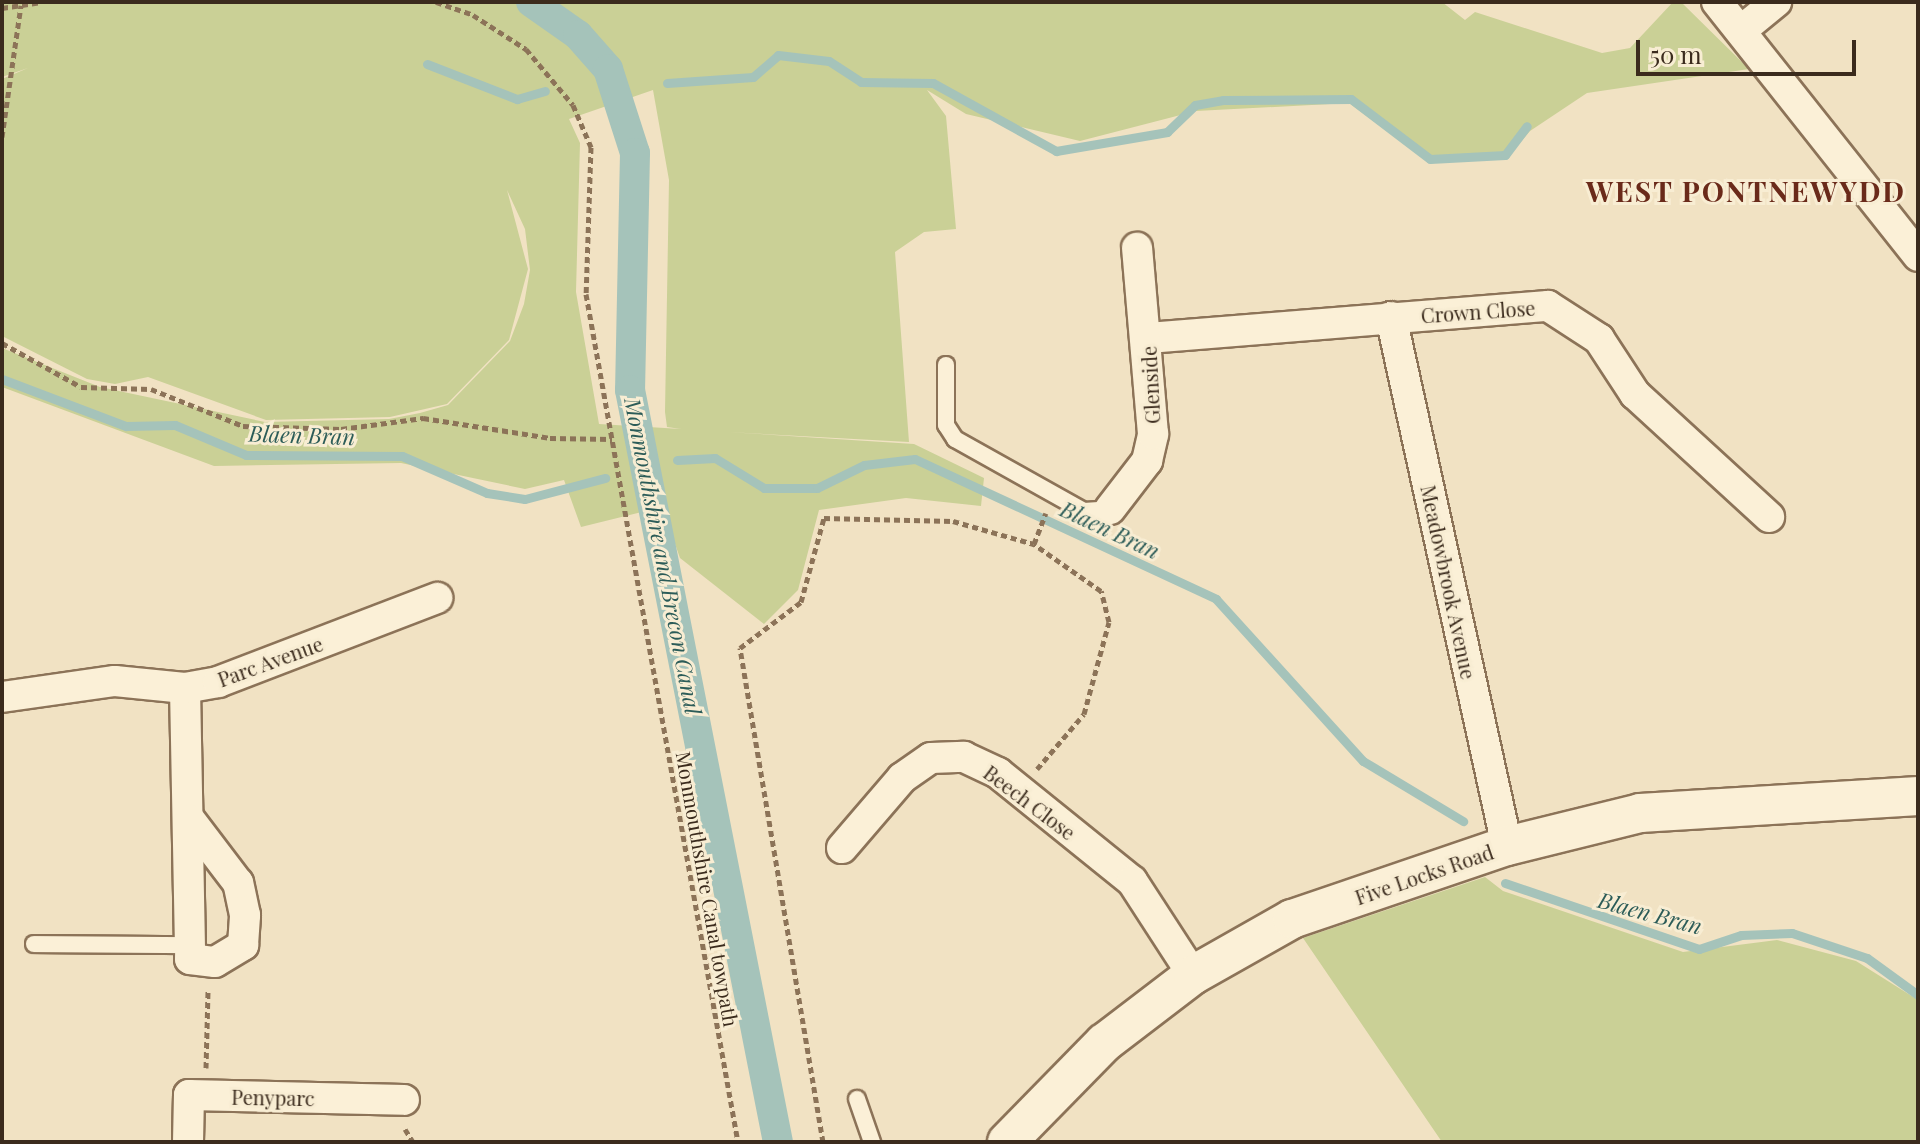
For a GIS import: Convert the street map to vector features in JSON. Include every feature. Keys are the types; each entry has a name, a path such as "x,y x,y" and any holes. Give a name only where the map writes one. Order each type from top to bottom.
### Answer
{"street":[{"path":"1717,2 1743,29 1918,256"},
{"path":"1743,29 1776,2"},
{"name":"Glenside","path":"1110,509 1147,461 1148,338 1137,248"},
{"name":"Crown Close","path":"1148,338 1548,306 1599,339 1635,394 1769,517"},
{"name":"Meadowbrook Avenue","path":"1391,317 1507,846"},
{"name":"Parc Avenue","path":"2,697 115,681 185,688 218,682 437,598"},
{"path":"185,688 190,820 200,953 243,945 245,915 238,883 190,820"},
{"name":"Beech Close","path":"842,848 902,778 931,758 964,757 1019,790 1132,881 1193,975"},
{"name":"Five Locks Road","path":"1007,1142 1104,1043 1193,975 1292,919 1507,846 1640,813 1918,796"},
{"name":"Penyparc","path":"188,1142 189,1095 404,1100"}],"lane":[{"path":"946,365 946,425 955,439 1084,511 1110,509"},
{"path":"34,944 200,953"},
{"path":"857,1099 872,1142"}],"path":[{"path":"2,8 42,2"},
{"name":"Monmouthshire Canal towpath","path":"436,2 526,49 573,105 591,147 586,294 738,1142"},
{"path":"2,137 21,5"},
{"path":"2,343 81,387 151,389 243,426 341,429 423,418 550,438 612,439"},
{"path":"1034,544 1047,512"},
{"path":"823,1142 740,648 801,602 824,518 953,521 1034,544 1101,591 1109,622 1084,714 1019,790"},
{"path":"200,953 205,1095"}],"green space":[{"path":"2,2 1442,2 1465,20 1475,12 1602,53 1630,48 1673,2 1681,2 1749,69 1587,93 1530,131 1506,159 1429,162 1349,103 1196,111 1080,141 966,114 927,90 946,116 956,229 924,232 895,252 909,442 727,432 914,444 984,478 981,506 906,498 819,510 798,590 764,624 680,558 662,507 581,527 564,480 525,489 401,463 214,466 2,387 2,348 100,387 265,422 389,419 420,413 448,405 510,341 524,304 530,270 525,229 507,190 528,269 509,340 447,404 390,417 266,420 148,377 115,384 87,379 2,336 2,79 28,68 2,77","holes":["653,90 669,180 665,412 667,427 681,429 599,424 576,292 580,143 569,119"]},
{"path":"1485,877 1503,891 1683,952 1777,940 1856,961 1918,1000 1918,1142 1442,1142 1303,938"}],"waterway":[{"name":"Monmouthshire and Brecon Canal","path":"531,2 578,35 608,69 635,153 630,390 778,1142"},
{"path":"667,83 753,77 778,55 829,61 861,82 933,83 1056,151 1167,132 1195,105 1223,100 1351,99 1430,159 1505,155 1527,126"},
{"path":"427,64 517,99 545,91"},
{"name":"Blaen Bran","path":"2,379 126,426 175,425 246,455 402,456 487,493 525,499 605,478"},
{"name":"Blaen Bran","path":"677,460 715,458 764,488 817,488 864,465 915,459 1216,599 1363,761 1463,821"},
{"name":"Blaen Bran","path":"1505,883 1699,949 1741,935 1792,933 1867,958 1918,995"}],"district":[{"name":"WEST PONTNEWYDD","path":"1746,191"}]}
